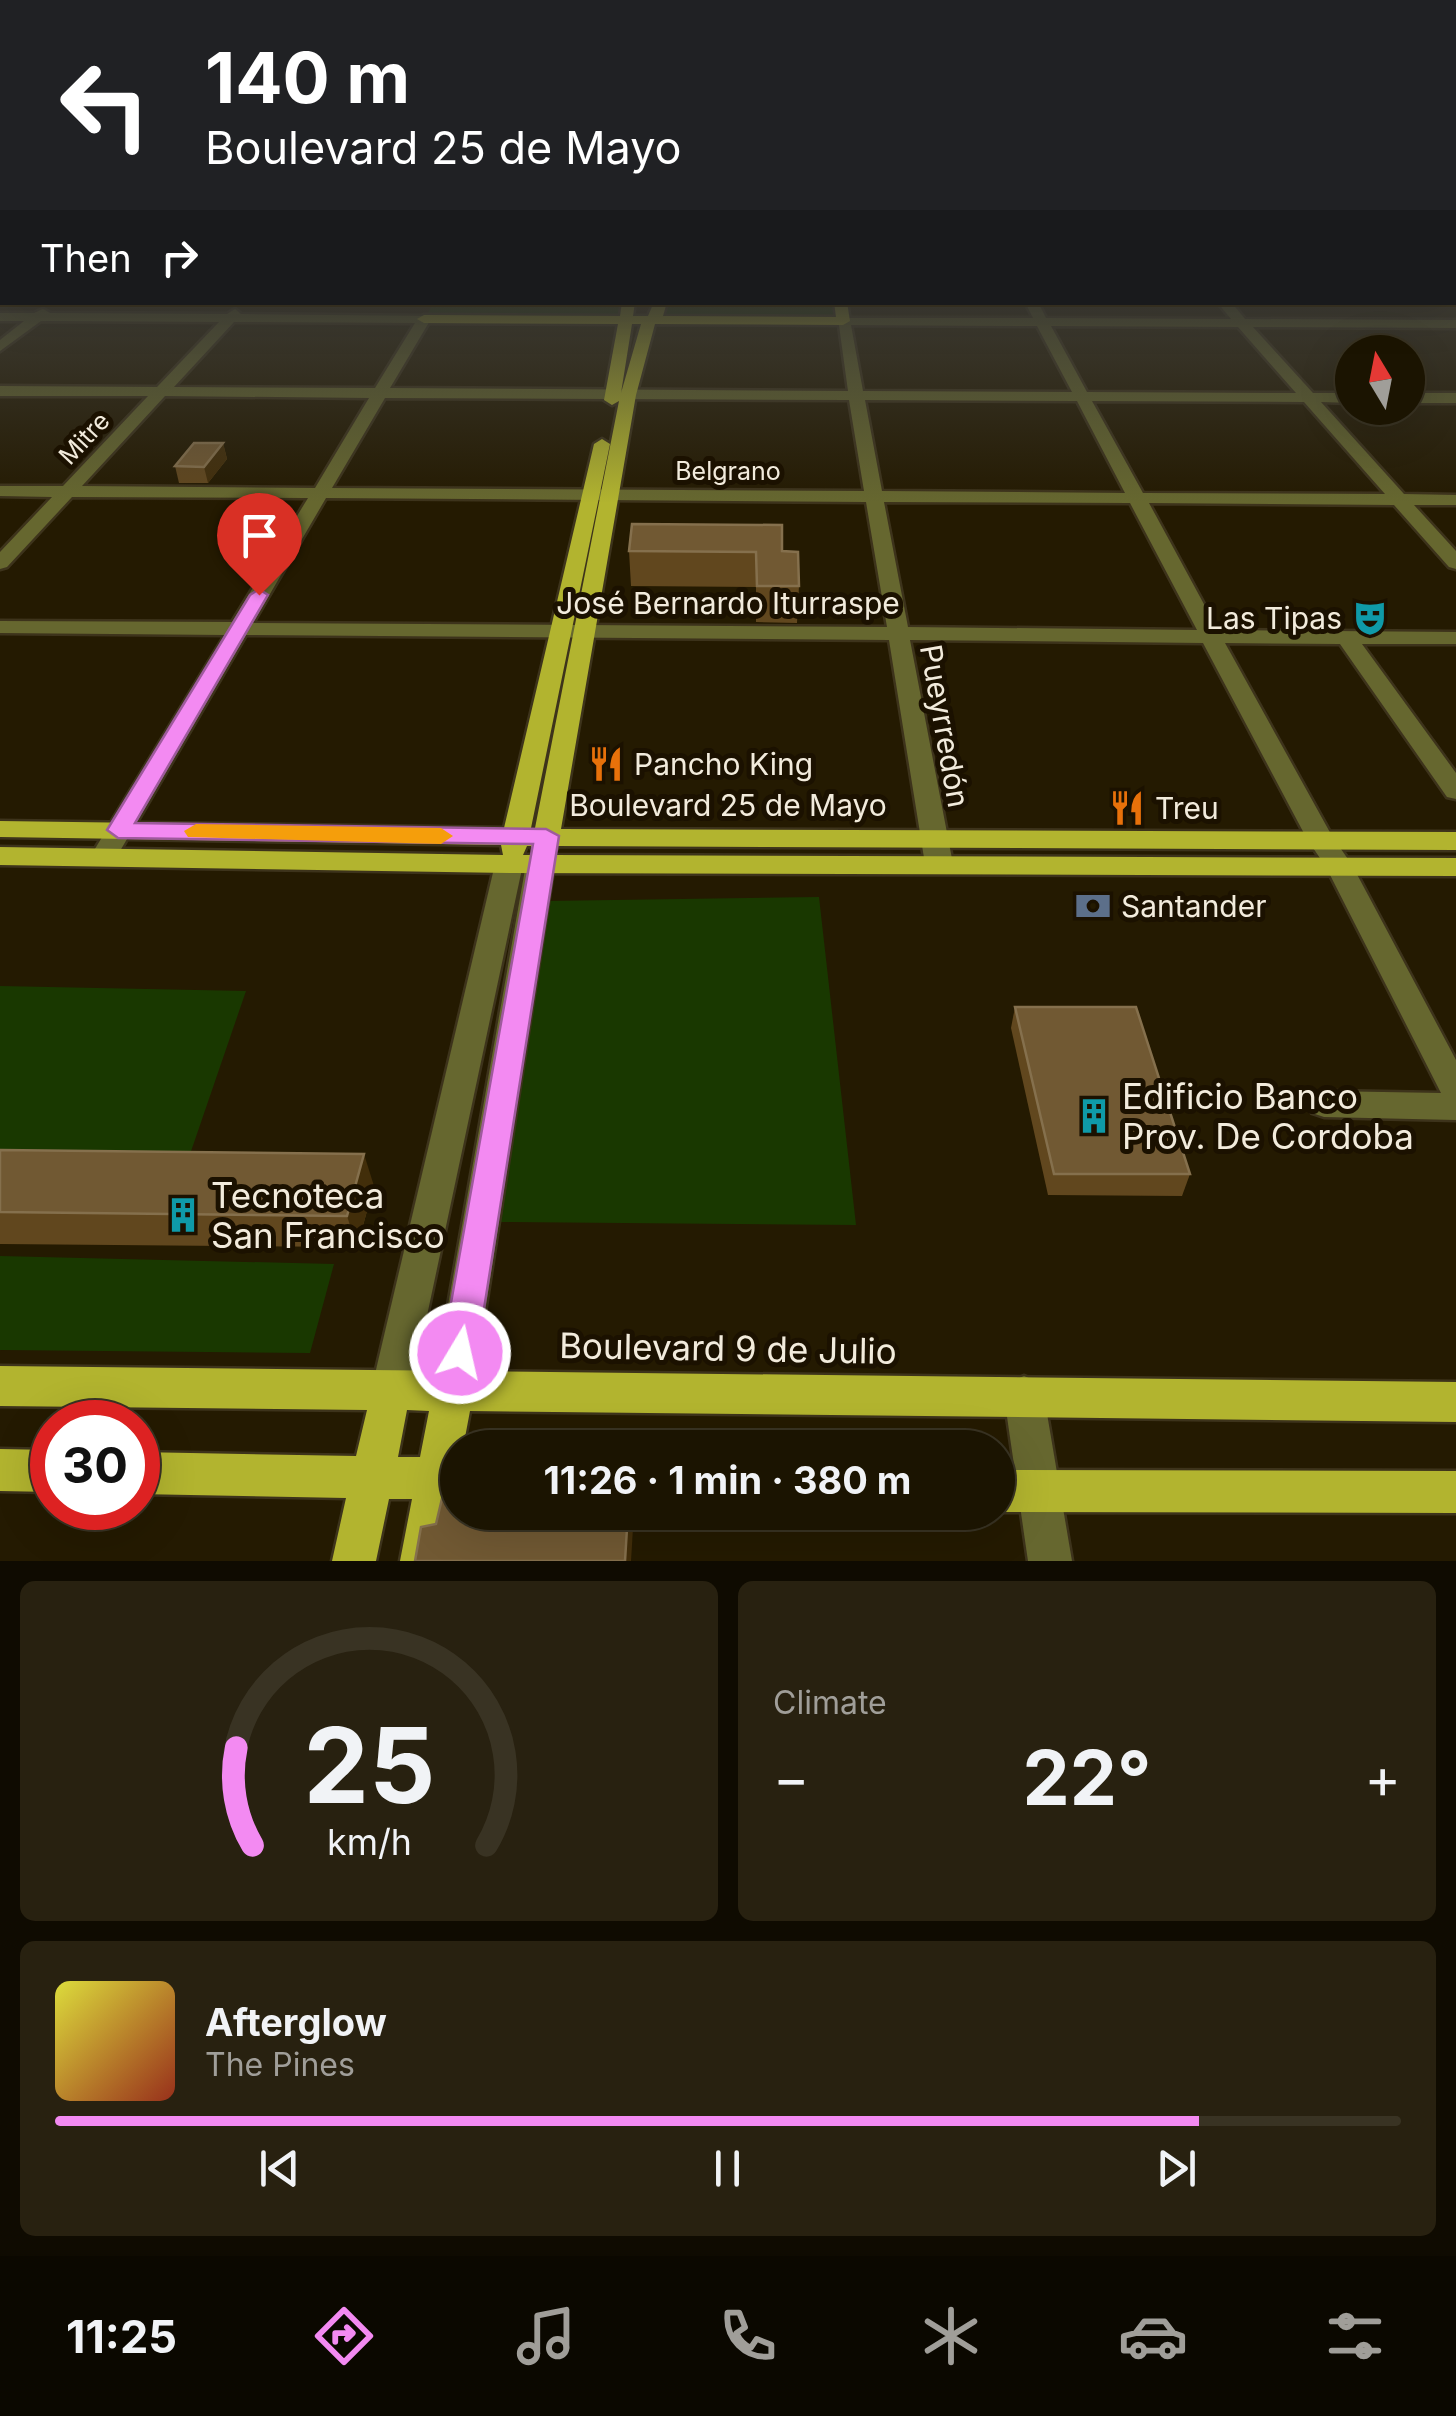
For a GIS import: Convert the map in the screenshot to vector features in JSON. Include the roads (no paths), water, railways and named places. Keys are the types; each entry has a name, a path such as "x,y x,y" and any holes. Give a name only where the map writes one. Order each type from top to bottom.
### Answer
{"main road":[{"path":"528,850 621,395 624,357"},
{"path":"621,395 635,357"},
{"path":"528,850 572,632"},
{"name":"Boulevard 25 de Mayo","path":"0,829 118,830 528,850"},
{"name":"Boulevard 25 de Mayo","path":"936,851 1320,839 1456,841"},
{"name":"Boulevard 25 de Mayo","path":"0,856 528,850 936,851 1456,867"},
{"name":"Boulevard 9 de Julio","path":"0,1386 1456,1402"},
{"path":"451,1430 454,1390"},
{"path":"354,1561 390,1391"},
{"path":"0,1470 30,1471"},
{"path":"160,1473 440,1479"},
{"path":"1018,1491 1456,1492"},
{"path":"422,1561 440,1502"}],"street":[{"name":"Mitre","path":"0,563 195,357"},
{"path":"102,857 402,357"},
{"name":"Pueyrredón","path":"849,357 936,851"},
{"path":"1060,357 1320,839 1338,865 1456,1091"},
{"path":"1271,357 1456,562"},
{"path":"0,391 1335,398"},
{"path":"1425,398 1456,398"},
{"name":"Belgrano","path":"0,491 1456,500"},
{"name":"José Bernardo Iturraspe","path":"0,627 1456,638"},
{"path":"1347,638 1456,790"},
{"path":"454,1390 528,850"},
{"path":"390,1391 528,850"},
{"path":"1324,1104 1456,1108"},
{"path":"1024,1396 1018,1491 1050,1561"}],"place":[{"name":"Las Tipas","path":"1370,618"},
{"name":"Pancho King","path":"606,764"},
{"name":"Treu","path":"1127,808"},
{"name":"Santander","path":"1093,906"},
{"name":"Edificio Banco Prov. De Cordoba","path":"1094,1116"},
{"name":"Tecnoteca San Francisco","path":"183,1215"}]}
